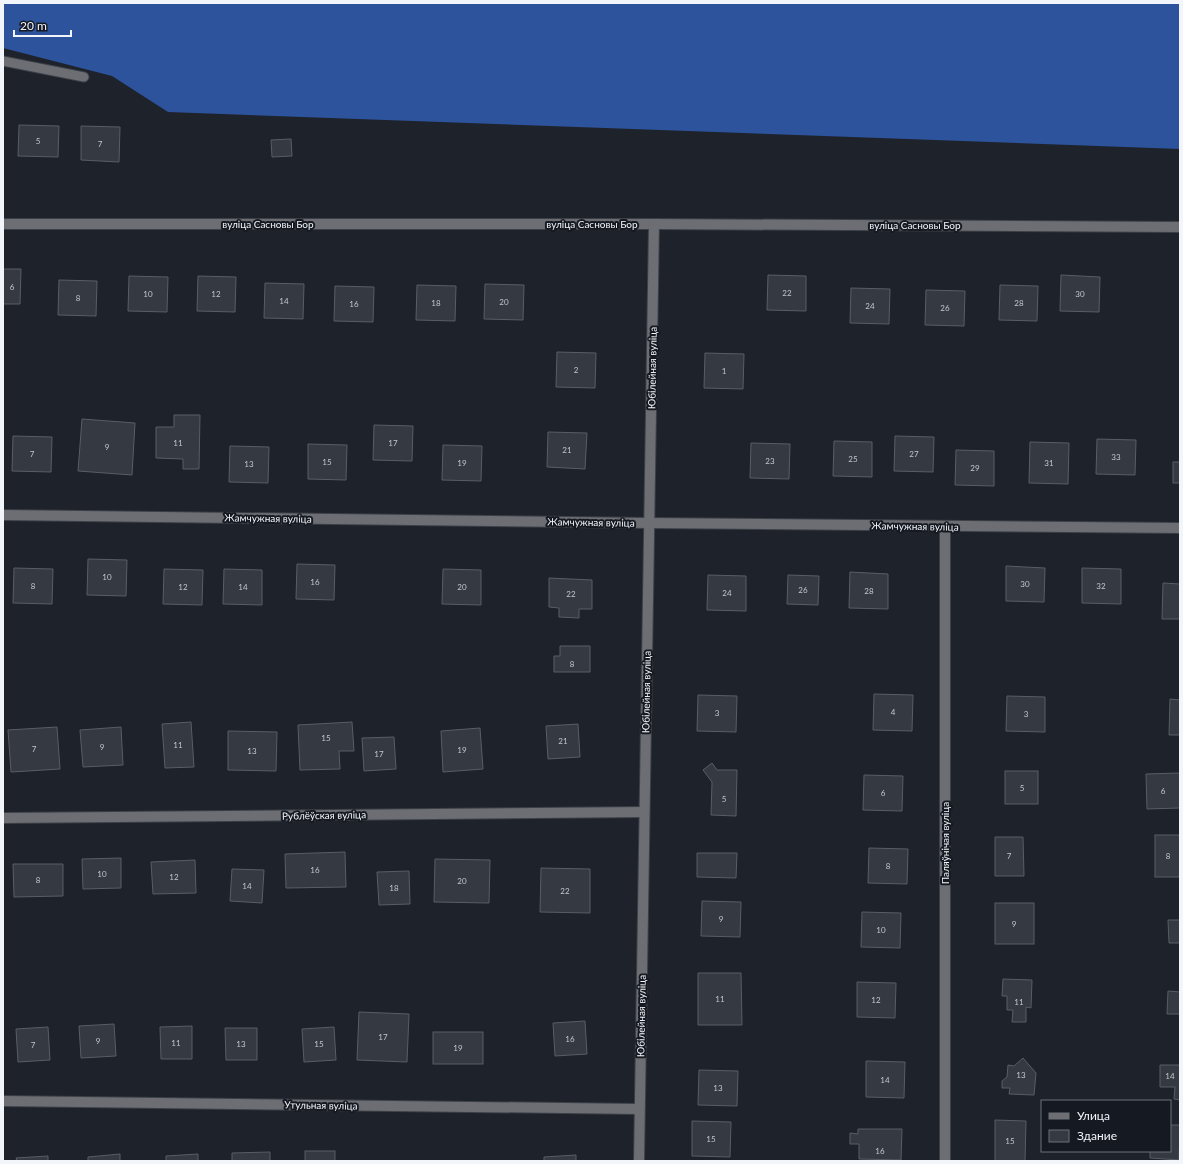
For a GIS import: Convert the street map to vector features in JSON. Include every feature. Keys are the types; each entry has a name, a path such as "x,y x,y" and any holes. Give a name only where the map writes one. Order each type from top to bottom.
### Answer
{"street":[{"name":"вуліца Сасновы Бор","path":"3,224 1180,226"},
{"name":"Юбілейная вуліца","path":"639,1161 654,224"},
{"name":"Жамчужная вуліца","path":"3,515 1180,528"},
{"name":"Паляўнічая вуліца","path":"945,526 945,1161"},
{"name":"Рублёўская вуліца","path":"3,818 644,812"},
{"name":"Утульная вуліца","path":"3,1101 639,1109"}],"lane":[{"path":"3,61 84,78"}],"shaded area":[{"path":"3,3 1180,3 1180,149 168,112 112,76 3,48"}],"building":[{"path":"19,125 59,126 58,157 18,156"},
{"path":"81,126 120,127 119,162 81,160"},
{"path":"291,139 292,156 272,157 271,140"},
{"path":"3,269 21,269 20,304 3,304"},
{"path":"768,275 806,276 806,311 767,310"},
{"path":"1061,275 1100,277 1099,312 1060,311"},
{"path":"129,276 168,277 167,312 128,311"},
{"path":"198,276 236,277 235,312 197,311"},
{"path":"59,280 97,281 96,316 58,315"},
{"path":"265,283 304,284 303,319 264,318"},
{"path":"485,284 524,285 523,320 484,319"},
{"path":"417,285 456,286 455,321 416,320"},
{"path":"1000,285 1038,286 1037,321 999,320"},
{"path":"335,286 374,287 373,322 334,321"},
{"path":"851,288 890,289 889,324 850,323"},
{"path":"926,290 965,291 964,326 925,325"},
{"path":"557,352 596,353 595,388 556,387"},
{"path":"705,353 744,354 743,389 704,388"},
{"path":"174,415 200,415 199,469 183,469 183,459 156,458 156,427 174,427"},
{"path":"82,419 135,423 132,475 78,471"},
{"path":"374,425 413,426 412,461 373,460"},
{"path":"548,432 587,433 585,469 547,467"},
{"path":"13,436 52,437 51,472 12,471"},
{"path":"895,436 934,437 933,472 894,471"},
{"path":"1097,439 1136,440 1135,475 1096,474"},
{"path":"834,441 872,442 872,477 833,476"},
{"path":"1030,442 1069,443 1068,484 1029,483"},
{"path":"751,443 790,444 789,479 750,478"},
{"path":"308,444 347,445 346,480 308,479"},
{"path":"443,445 482,446 481,481 442,480"},
{"path":"230,446 269,447 268,483 229,482"},
{"path":"956,450 994,451 994,486 955,485"},
{"path":"1173,462 1180,462 1180,483 1173,483"},
{"path":"88,559 127,560 126,596 87,595"},
{"path":"297,564 335,565 334,600 296,599"},
{"path":"1006,566 1045,568 1044,602 1006,601"},
{"path":"14,568 53,569 52,604 13,603"},
{"path":"1082,568 1121,569 1121,604 1082,603"},
{"path":"164,569 203,570 202,605 163,604"},
{"path":"224,569 262,570 262,605 223,604"},
{"path":"443,569 481,570 481,605 442,604"},
{"path":"850,572 888,574 888,609 849,608"},
{"path":"708,575 746,576 746,611 707,610"},
{"path":"788,575 819,576 818,605 787,604"},
{"path":"549,578 592,580 592,609 579,609 579,618 559,617 559,608 549,607"},
{"path":"1163,583 1180,584 1180,619 1162,619"},
{"path":"560,646 590,646 590,672 554,672 554,656 560,656"},
{"path":"874,694 913,695 912,731 873,730"},
{"path":"698,695 737,696 736,732 697,731"},
{"path":"1007,696 1045,697 1045,732 1006,731"},
{"path":"1170,699 1180,700 1180,735 1169,735"},
{"path":"191,722 194,767 165,768 162,724"},
{"path":"352,722 354,751 339,751 340,769 300,770 298,725"},
{"path":"578,724 580,757 548,759 546,726"},
{"path":"57,727 60,769 11,772 8,730"},
{"path":"121,727 123,765 83,767 80,730"},
{"path":"480,728 483,769 443,772 441,731"},
{"path":"228,731 277,732 276,771 228,770"},
{"path":"394,737 396,769 364,771 362,738"},
{"path":"712,763 717,770 737,770 736,816 711,815 712,782 703,770"},
{"path":"1005,771 1038,771 1038,804 1005,804"},
{"path":"1180,773 1180,808 1147,809 1146,774"},
{"path":"864,775 903,776 902,811 863,810"},
{"path":"1155,835 1180,835 1180,877 1155,877"},
{"path":"995,837 1023,837 1024,876 995,876"},
{"path":"869,848 908,849 907,884 868,883"},
{"path":"345,852 346,887 286,888 285,854"},
{"path":"697,853 737,853 736,878 697,877"},
{"path":"121,858 121,888 83,889 82,859"},
{"path":"435,859 490,860 489,903 434,902"},
{"path":"195,860 196,893 153,894 151,862"},
{"path":"13,864 63,864 63,896 14,897"},
{"path":"541,868 590,869 590,913 540,912"},
{"path":"232,869 264,870 262,903 230,901"},
{"path":"409,871 410,904 379,905 377,872"},
{"path":"702,901 741,902 740,937 701,936"},
{"path":"995,903 1034,903 1034,944 995,944"},
{"path":"862,912 901,913 900,948 861,947"},
{"path":"1168,920 1180,920 1180,943 1169,943"},
{"path":"698,973 741,973 742,1025 698,1025"},
{"path":"1003,979 1032,980 1031,1008 1026,1007 1026,1022 1012,1022 1013,1010 1007,1010 1007,996 1002,996"},
{"path":"857,982 896,983 895,1018 857,1017"},
{"path":"1168,991 1180,992 1180,1014 1167,1014"},
{"path":"359,1012 409,1014 407,1062 357,1060"},
{"path":"585,1021 587,1054 555,1056 553,1023"},
{"path":"114,1024 116,1056 81,1058 79,1026"},
{"path":"192,1026 192,1059 161,1059 160,1027"},
{"path":"48,1027 50,1060 18,1062 16,1029"},
{"path":"334,1027 336,1060 304,1062 302,1029"},
{"path":"225,1028 257,1028 257,1060 226,1060"},
{"path":"433,1032 483,1032 483,1064 433,1064"},
{"path":"1023,1058 1036,1073 1034,1095 1009,1094 1010,1088 1002,1088 1002,1081 1007,1077 1008,1065 1014,1066"},
{"path":"866,1061 905,1062 904,1098 866,1097"},
{"path":"1160,1065 1180,1065 1180,1100 1174,1099 1175,1087 1160,1087"},
{"path":"699,1070 738,1071 737,1106 698,1105"},
{"path":"995,1120 1026,1121 1025,1161 995,1161"},
{"path":"692,1121 731,1122 730,1157 692,1156"},
{"path":"1171,1125 1180,1125 1179,1160 1150,1158 1150,1152 1171,1152"},
{"path":"858,1129 902,1129 901,1160 859,1159 859,1144 850,1144 850,1133 858,1134"},
{"path":"305,1151 335,1151 335,1161 305,1161"},
{"path":"270,1152 270,1161 232,1161 232,1153"},
{"path":"120,1154 120,1161 88,1161 88,1157"},
{"path":"198,1154 198,1161 166,1161 166,1156"},
{"path":"576,1155 576,1161 544,1161 544,1157"},
{"path":"48,1156 48,1161 17,1161 16,1158"}]}
